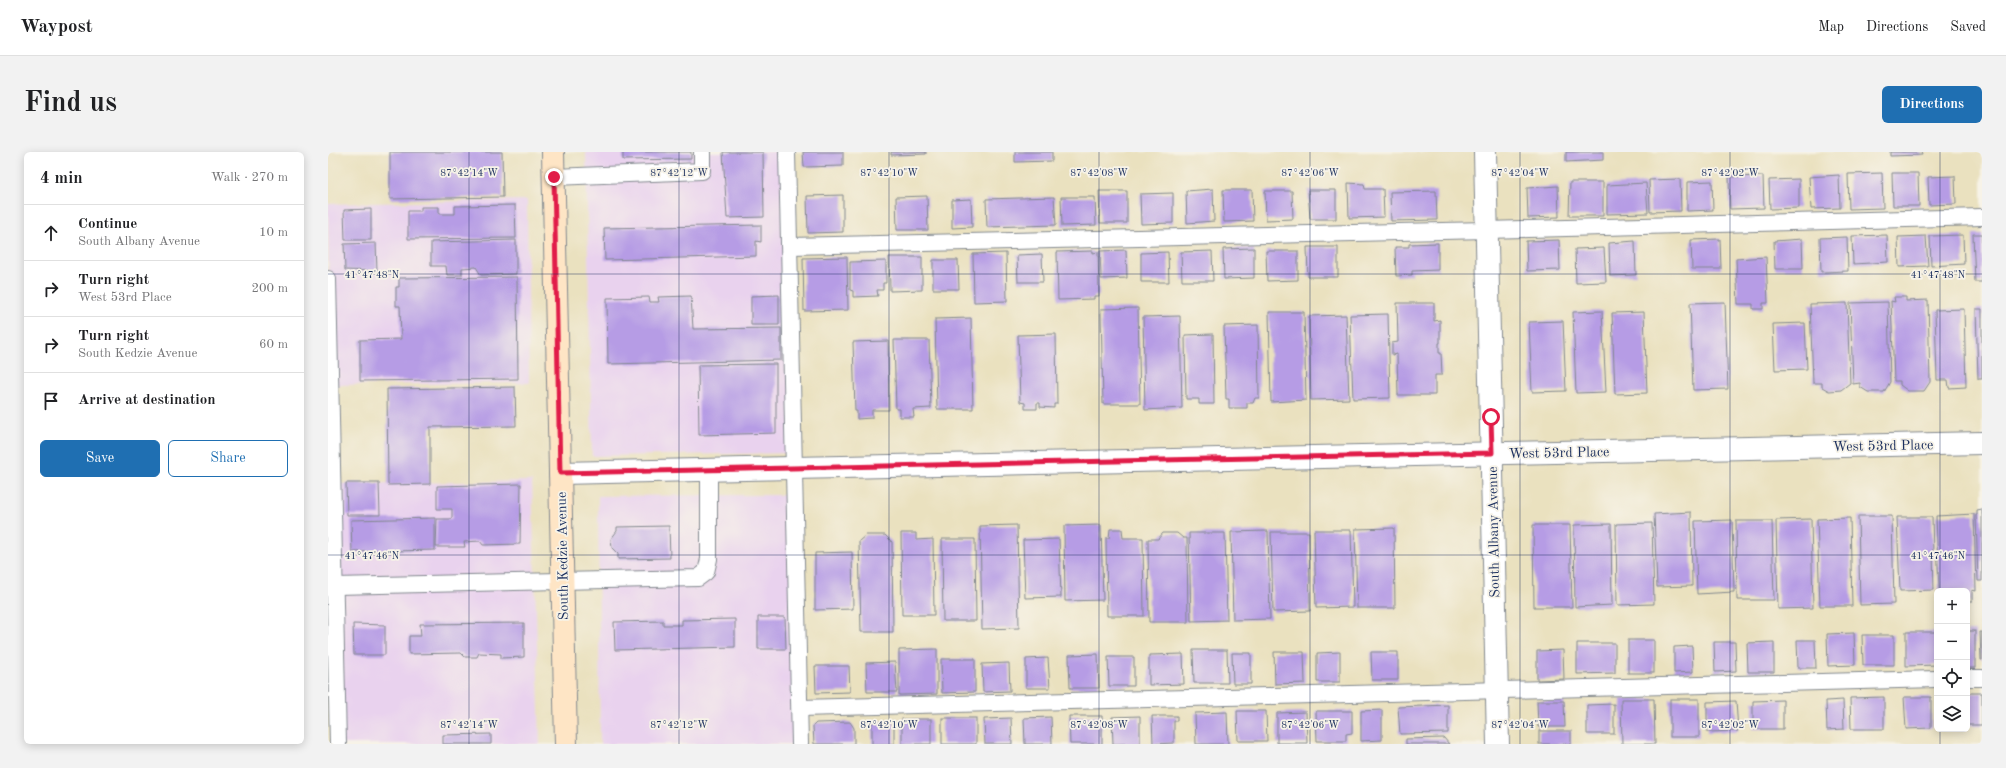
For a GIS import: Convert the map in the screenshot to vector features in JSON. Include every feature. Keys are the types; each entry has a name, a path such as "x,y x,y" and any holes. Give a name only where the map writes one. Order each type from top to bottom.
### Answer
{"main road":[{"name":"South Kedzie Avenue","path":"553,152 566,744"}],"street":[{"name":"South Albany Avenue","path":"1485,152 1498,744"},
{"name":"West 53rd Place","path":"560,473 1982,443"}],"lane":[{"path":"554,177 702,171 702,152"},
{"path":"787,152 800,744"},
{"path":"790,246 1982,217"},
{"path":"328,279 338,744"},
{"path":"335,586 698,578 706,572 709,559 709,470"},
{"path":"1970,678 1982,678"},
{"path":"800,708 1934,679"}],"shaded area":[{"path":"586,152 787,152 794,453 592,456"},
{"path":"527,200 529,383 330,385 328,204"},
{"path":"532,481 540,744 338,744 332,484"},
{"path":"795,495 800,744 600,744 598,496"}],"building":[{"path":"390,152 502,152 503,197 390,199"},
{"path":"623,152 691,152 691,159 623,160"},
{"path":"723,152 763,152 764,217 727,218"},
{"path":"803,152 843,152 843,166 804,167"},
{"path":"891,152 926,152 926,154 891,155"},
{"path":"1015,152 1052,152 1052,161 1015,162"},
{"path":"1566,152 1603,152 1603,160 1566,162"},
{"path":"1890,152 1921,152 1922,155 1890,156"},
{"path":"1882,173 1883,208 1849,209 1848,174"},
{"path":"1892,173 1918,173 1919,206 1893,206"},
{"path":"1839,175 1840,208 1811,209 1809,177"},
{"path":"1763,176 1764,208 1730,209 1729,177"},
{"path":"1955,176 1956,204 1929,205 1928,177"},
{"path":"1680,179 1681,211 1650,212 1649,180"},
{"path":"1799,179 1799,208 1770,209 1769,180"},
{"path":"1712,181 1713,210 1687,211 1687,182"},
{"path":"1570,182 1603,182 1603,216 1569,216"},
{"path":"1348,183 1364,184 1365,189 1383,189 1384,217 1349,218"},
{"path":"1646,183 1648,213 1607,214 1607,185"},
{"path":"1558,186 1559,217 1528,218 1527,188"},
{"path":"1213,189 1214,221 1187,223 1186,191"},
{"path":"1223,190 1252,190 1253,221 1224,222"},
{"path":"1308,190 1336,190 1336,219 1310,219"},
{"path":"1099,191 1127,191 1127,223 1100,223"},
{"path":"1265,191 1292,191 1293,219 1266,220"},
{"path":"1436,191 1437,220 1391,221 1390,192"},
{"path":"1173,193 1173,223 1141,224 1140,194"},
{"path":"843,195 843,232 808,233 807,196"},
{"path":"927,196 928,230 897,230 896,197"},
{"path":"1054,197 1056,225 987,227 986,199"},
{"path":"1061,197 1095,197 1096,225 1062,226"},
{"path":"971,199 972,227 952,228 952,200"},
{"path":"515,205 516,238 408,239 408,211 421,211 421,207 439,207 439,214 455,214 455,206"},
{"path":"371,209 371,240 345,240 344,210"},
{"path":"761,225 761,242 756,241 756,256 605,260 604,228"},
{"path":"1973,234 1982,234 1982,282 1975,282"},
{"path":"1887,235 1888,262 1853,264 1852,236"},
{"path":"1963,235 1964,264 1931,266 1930,236"},
{"path":"1926,236 1928,266 1899,267 1898,237"},
{"path":"1847,237 1848,271 1821,272 1820,238"},
{"path":"1720,239 1721,269 1692,269 1691,240"},
{"path":"1802,239 1803,269 1775,269 1774,241"},
{"path":"516,240 516,274 481,275 476,267 462,268 462,275 447,275 446,266 431,266 431,242"},
{"path":"1559,240 1560,270 1527,271 1526,241"},
{"path":"1635,241 1636,275 1610,276 1609,243"},
{"path":"376,243 377,271 345,270 344,244"},
{"path":"1438,243 1438,270 1412,271 1412,275 1396,276 1395,247 1409,247 1409,244"},
{"path":"1307,247 1338,247 1338,277 1308,277"},
{"path":"1254,248 1254,278 1224,279 1223,249"},
{"path":"1604,248 1606,282 1576,283 1575,249"},
{"path":"1126,250 1127,278 1101,279 1100,251"},
{"path":"1093,251 1093,253 1098,252 1099,296 1094,296 1094,299 1058,300 1057,252"},
{"path":"1212,251 1213,281 1182,281 1181,252"},
{"path":"1266,251 1298,251 1298,280 1267,281"},
{"path":"1168,252 1169,282 1141,282 1141,253"},
{"path":"1006,253 1007,301 974,302 973,254"},
{"path":"1042,254 1043,282 1018,282 1017,255"},
{"path":"847,257 848,310 804,311 803,258"},
{"path":"889,257 922,257 922,290 890,291"},
{"path":"1766,257 1768,303 1763,303 1763,309 1753,309 1753,304 1738,304 1736,259"},
{"path":"933,260 958,260 959,289 933,289"},
{"path":"886,261 886,283 883,283 883,290 877,290 878,296 853,297 853,291 850,290 850,262"},
{"path":"517,277 518,379 360,381 360,340 401,339 400,306 396,306 396,287 399,287 399,278"},
{"path":"779,295 779,325 751,325 751,296"},
{"path":"691,296 693,329 781,328 781,360 608,364 607,298 649,297 650,302 659,302 658,297"},
{"path":"1894,297 1906,297 1906,301 1928,300 1930,382 1924,391 1908,391 1900,385 1900,381 1894,381 1891,301 1895,302"},
{"path":"1725,302 1728,389 1693,390 1690,303"},
{"path":"1888,302 1890,382 1884,392 1868,392 1860,387 1860,383 1853,384 1850,303"},
{"path":"1397,303 1434,303 1434,321 1440,320 1439,353 1441,353 1442,375 1435,375 1435,395 1398,395 1397,354 1392,355 1392,343 1398,342"},
{"path":"1847,303 1850,383 1841,390 1829,391 1822,387 1822,383 1813,383 1810,304"},
{"path":"1138,308 1140,404 1103,404 1101,309"},
{"path":"1964,309 1966,387 1949,388 1948,380 1937,380 1935,310"},
{"path":"1976,309 1982,309 1982,379 1978,379"},
{"path":"1602,311 1606,392 1576,393 1573,312"},
{"path":"1269,312 1304,312 1306,400 1271,402"},
{"path":"1644,312 1647,393 1615,394 1612,313"},
{"path":"1388,314 1390,398 1353,399 1350,315"},
{"path":"1346,315 1349,399 1311,400 1309,316"},
{"path":"1180,316 1182,408 1145,410 1143,317"},
{"path":"971,318 973,409 937,409 935,319"},
{"path":"1563,321 1566,391 1532,392 1529,322"},
{"path":"1805,323 1807,369 1775,370 1773,324"},
{"path":"1258,325 1259,398 1255,398 1253,403 1247,403 1247,408 1229,408 1229,399 1226,399 1224,326"},
{"path":"1056,334 1057,404 1054,404 1054,408 1040,407 1040,403 1037,403 1037,409 1025,409 1025,403 1020,402 1018,335"},
{"path":"1213,334 1214,404 1199,404 1199,399 1186,399 1185,335"},
{"path":"894,340 929,340 931,408 913,409 914,417 900,417 900,409 896,409"},
{"path":"888,341 889,410 872,410 872,418 857,419 857,411 855,411 853,342"},
{"path":"776,364 776,433 699,435 698,365"},
{"path":"515,387 516,426 430,427 430,484 388,485 387,389"},
{"path":"346,483 379,483 380,515 347,515"},
{"path":"521,484 520,544 483,545 480,541 464,542 465,547 436,547 437,519 451,519 452,517 452,509 437,509 437,486"},
{"path":"1982,509 1982,581 1978,581 1976,515 1977,510"},
{"path":"1691,512 1692,586 1657,587 1654,514"},
{"path":"1974,514 1976,591 1972,590 1972,601 1970,601 1970,588 1939,588 1936,516"},
{"path":"1858,516 1892,516 1894,604 1860,605"},
{"path":"1897,517 1932,517 1934,590 1900,591"},
{"path":"435,518 435,550 352,552 351,520"},
{"path":"1850,518 1852,606 1820,606 1817,519"},
{"path":"1811,519 1813,608 1778,609 1776,520"},
{"path":"1732,520 1734,592 1697,594 1695,521"},
{"path":"1736,521 1772,521 1774,600 1737,600"},
{"path":"1652,523 1654,604 1617,605 1616,524"},
{"path":"1611,524 1612,605 1575,607 1574,525"},
{"path":"1017,525 1019,628 982,629 980,526"},
{"path":"1101,525 1103,600 1065,601 1064,526"},
{"path":"1533,525 1570,525 1572,607 1534,607"},
{"path":"669,526 670,558 618,559 618,554 612,548 611,539 617,531 617,527"},
{"path":"1394,528 1395,608 1357,608 1355,529"},
{"path":"1110,529 1122,529 1123,538 1143,538 1144,616 1107,616 1106,538 1109,538"},
{"path":"1314,530 1351,530 1353,607 1316,608"},
{"path":"1268,531 1270,619 1233,620 1231,532"},
{"path":"1271,532 1309,532 1310,611 1273,612"},
{"path":"901,533 916,533 916,540 933,539 934,615 902,615"},
{"path":"1163,533 1177,533 1183,538 1187,538 1188,622 1149,622 1148,539 1158,539"},
{"path":"1189,533 1225,533 1227,620 1191,621"},
{"path":"866,535 885,535 892,542 893,632 861,632 859,541"},
{"path":"942,539 975,539 976,621 943,621"},
{"path":"1059,539 1061,597 1025,598 1023,540"},
{"path":"852,552 853,609 815,610 815,553"},
{"path":"758,617 785,617 786,649 758,649"},
{"path":"735,619 735,647 615,650 614,622 663,621 663,625 682,625 682,620"},
{"path":"524,623 524,657 501,658 501,654 479,653 477,657 465,657 461,653 409,654 409,636 421,636 420,624"},
{"path":"353,624 385,625 385,655 354,655"},
{"path":"1970,631 1975,631 1975,668 1970,668"},
{"path":"1906,632 1934,632 1934,665 1906,666"},
{"path":"1980,632 1982,632 1982,660 1981,660"},
{"path":"1854,633 1855,665 1828,666 1827,634"},
{"path":"1862,635 1894,635 1894,665 1863,665"},
{"path":"1628,640 1654,640 1654,673 1628,673"},
{"path":"1797,640 1815,640 1816,668 1798,668"},
{"path":"1714,642 1735,642 1736,671 1715,672"},
{"path":"1774,642 1774,672 1748,672 1747,643"},
{"path":"1577,643 1615,643 1615,673 1577,674"},
{"path":"1692,646 1693,672 1674,673 1674,647"},
{"path":"937,649 937,694 899,695 899,650"},
{"path":"1193,650 1227,650 1228,683 1194,683"},
{"path":"1563,650 1564,679 1537,680 1537,651"},
{"path":"1274,652 1304,652 1305,683 1275,684"},
{"path":"1340,652 1340,682 1317,682 1317,653"},
{"path":"1371,652 1398,652 1398,680 1372,680"},
{"path":"1232,653 1251,653 1251,684 1233,684"},
{"path":"1098,654 1099,688 1070,688 1069,655"},
{"path":"1183,654 1184,684 1149,685 1149,655"},
{"path":"1108,657 1134,657 1134,686 1109,686"},
{"path":"1048,658 1050,688 1026,688 1026,659"},
{"path":"941,659 975,659 975,692 942,693"},
{"path":"895,662 897,692 867,692 866,663"},
{"path":"1009,663 1010,691 983,692 982,664"},
{"path":"815,666 849,666 850,692 816,693"},
{"path":"1970,693 1982,693 1982,725 1970,725"},
{"path":"1884,697 1884,729 1851,729 1850,698"},
{"path":"1904,697 1931,697 1931,728 1906,729"},
{"path":"1621,699 1654,699 1655,744 1622,744"},
{"path":"1670,699 1699,699 1699,737 1670,737"},
{"path":"1783,700 1783,729 1753,729 1753,701"},
{"path":"1843,700 1844,729 1827,730 1826,701"},
{"path":"1537,701 1564,701 1565,727 1538,727"},
{"path":"1736,701 1738,731 1707,732 1707,702"},
{"path":"1614,704 1614,734 1587,734 1587,705"},
{"path":"1448,705 1448,733 1400,734 1398,707"},
{"path":"1382,710 1382,740 1361,741 1361,711"},
{"path":"1237,711 1266,711 1267,741 1238,741"},
{"path":"1316,711 1352,711 1352,733 1346,734 1346,741 1317,741"},
{"path":"1227,712 1228,744 1196,744 1195,713"},
{"path":"1306,712 1307,743 1277,743 1277,713"},
{"path":"1069,716 1102,716 1102,744 1070,744"},
{"path":"1140,716 1140,744 1113,744 1112,717"},
{"path":"1152,716 1177,716 1177,721 1174,721 1174,743 1153,744"},
{"path":"1051,717 1052,744 1025,744 1024,718"},
{"path":"942,718 976,718 976,744 942,744"},
{"path":"1011,718 1012,744 985,744 984,719"},
{"path":"902,719 931,719 931,744 902,744"},
{"path":"894,721 894,744 872,744 872,722"},
{"path":"850,722 854,728 854,744 814,744 813,726 816,723"},
{"path":"1539,731 1571,731 1571,744 1539,744"},
{"path":"491,734 491,744 443,744 443,735"},
{"path":"1444,738 1449,744 1406,744 1406,739"}],"route":[{"path":"554,177 560,473 1492,453 1491,417"}]}
